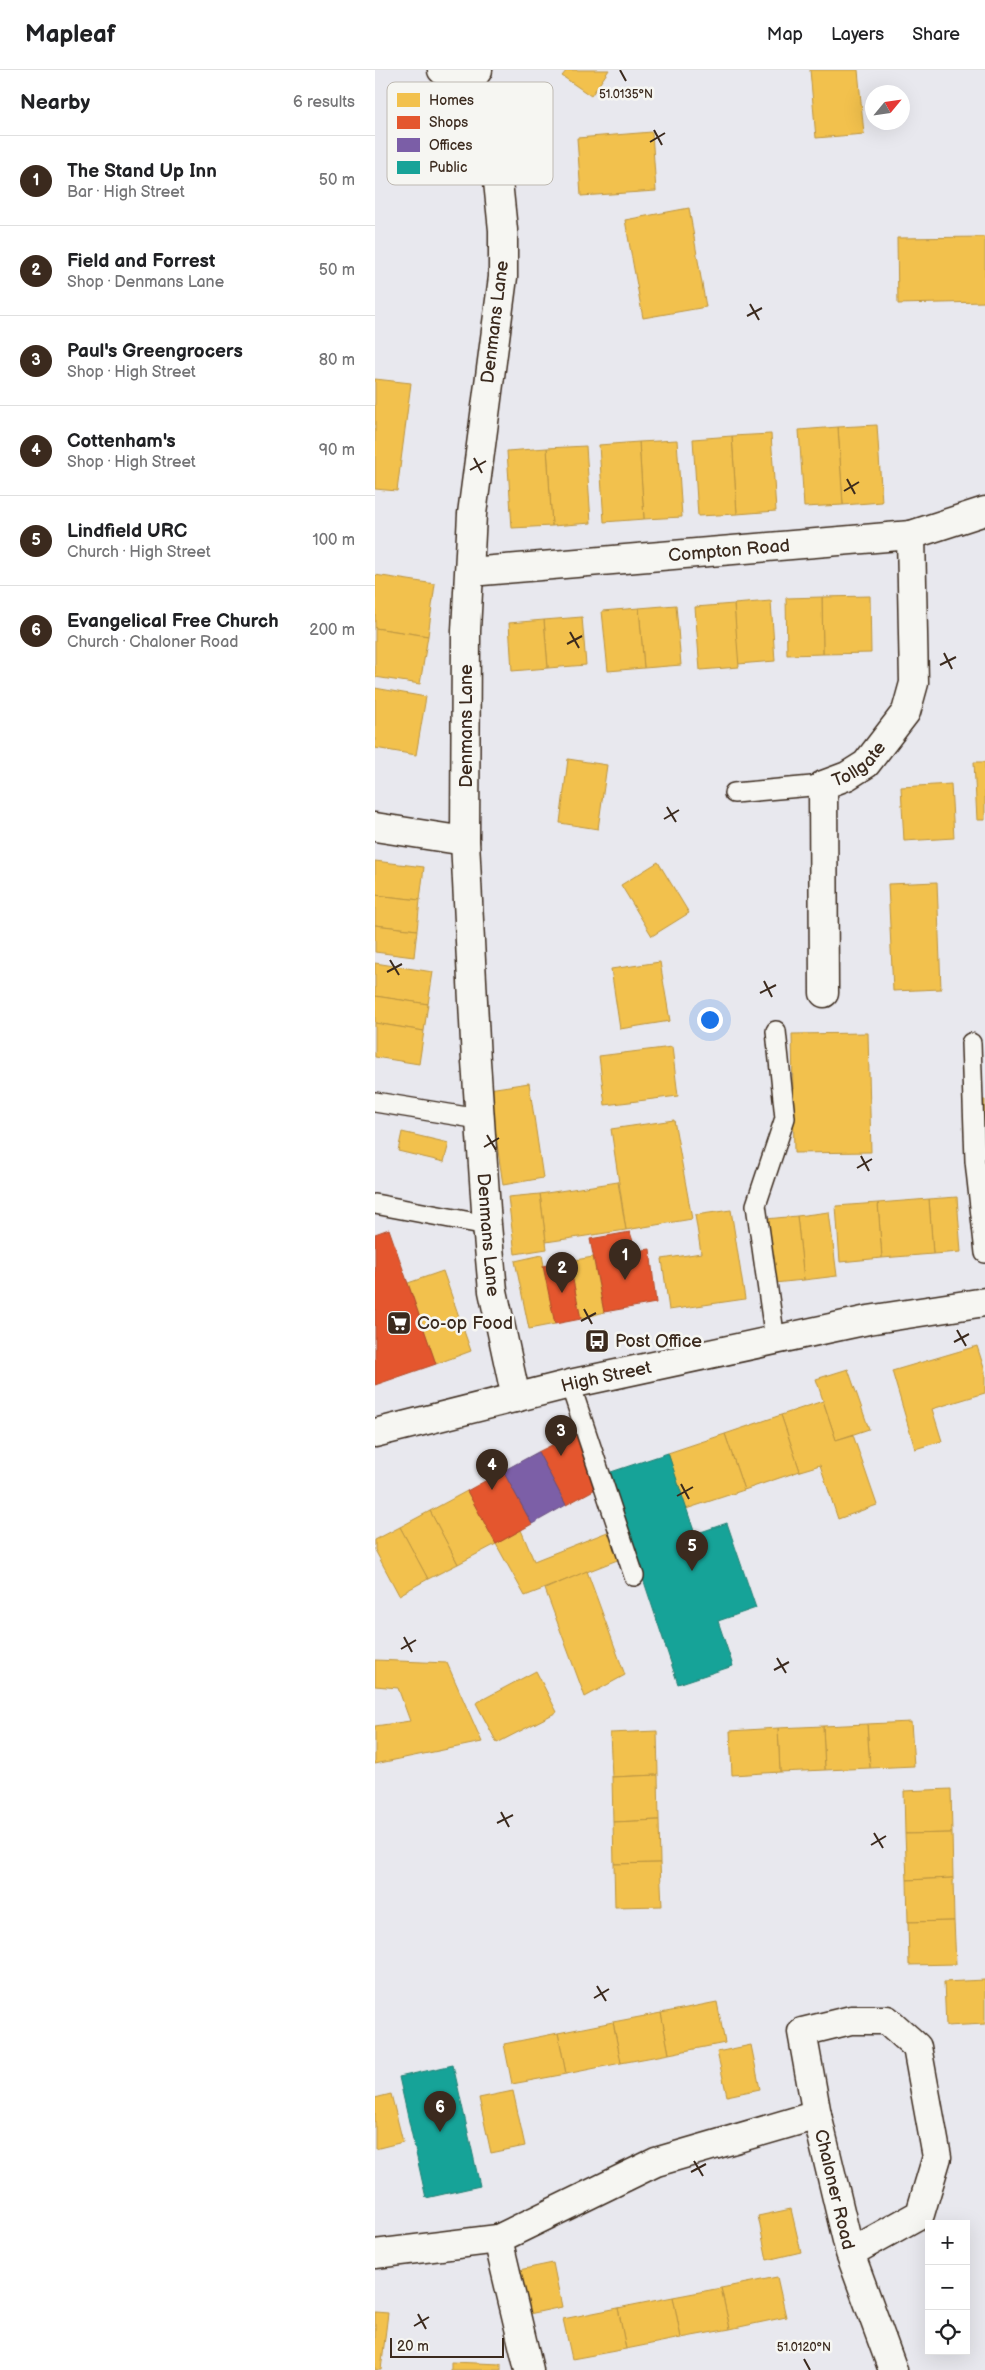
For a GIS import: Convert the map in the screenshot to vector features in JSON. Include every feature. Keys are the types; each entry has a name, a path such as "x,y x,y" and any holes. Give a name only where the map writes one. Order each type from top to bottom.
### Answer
{"street":[{"name":"Denmans Lane","path":"442,70 471,80"},
{"name":"Denmans Lane","path":"498,185 503,230 503,277 472,514 466,631 465,841 479,1119 493,1291 517,1398"},
{"name":"Compton Road","path":"470,572 911,535 985,511"},
{"name":"Tollgate","path":"824,994 823,785 847,776 865,764 907,712 914,683 911,535"},
{"path":"375,827 465,841"},
{"name":"High Street","path":"375,1433 571,1384 867,1320 985,1302"},
{"name":"Chaloner Road","path":"851,2020 887,2020 917,2047 937,2157 920,2214 850,2253 817,2115 802,2032 851,2020"},
{"name":"Chaloner Road","path":"375,2254 498,2239 656,2162 817,2115"},
{"path":"498,2239 529,2370"},
{"path":"850,2253 893,2370"}],"lane":[{"path":"734,793 823,785"},
{"path":"775,1340 756,1205 785,1118 776,1031"},
{"path":"971,1043 975,1161 985,1253"},
{"path":"375,1102 479,1119"},
{"path":"375,1204 487,1225"},
{"path":"571,1384 634,1576"}],"building: Homes":[{"path":"567,70 609,70 591,96 562,76"},
{"path":"810,70 858,70 864,134 816,138"},
{"path":"652,132 656,191 581,196 577,138"},
{"path":"689,208 706,307 643,318 625,220"},
{"path":"985,237 985,302 898,304 897,238"},
{"path":"375,379 411,383 397,491 375,489"},
{"path":"877,425 882,502 843,505 838,427"},
{"path":"838,427 843,505 804,507 799,430"},
{"path":"771,434 776,511 737,514 732,436"},
{"path":"732,436 737,514 698,516 693,439"},
{"path":"677,440 682,517 644,519 639,442"},
{"path":"639,442 644,519 604,522 599,445"},
{"path":"586,446 591,523 552,526 547,448"},
{"path":"547,448 552,526 512,528 507,451"},
{"path":"375,575 435,584 428,636 375,628"},
{"path":"870,596 871,653 823,654 822,597"},
{"path":"822,597 823,654 787,655 786,598"},
{"path":"771,601 775,661 738,664 734,604"},
{"path":"734,604 739,667 700,670 695,607"},
{"path":"676,605 681,665 644,668 639,608"},
{"path":"639,608 644,668 608,671 602,611"},
{"path":"582,617 586,665 548,668 544,620"},
{"path":"544,620 548,668 512,671 509,623"},
{"path":"375,628 428,636 420,684 375,677"},
{"path":"375,688 426,697 416,755 375,748"},
{"path":"568,759 607,765 598,829 560,823"},
{"path":"974,762 985,762 985,820 977,820"},
{"path":"951,784 954,838 904,841 901,787"},
{"path":"375,861 424,867 420,900 375,895"},
{"path":"658,862 689,913 652,936 621,885"},
{"path":"937,882 941,989 893,991 888,884"},
{"path":"375,895 420,900 417,930 375,925"},
{"path":"375,925 417,930 414,957 375,952"},
{"path":"660,962 670,1021 620,1029 611,969"},
{"path":"375,963 433,972 428,1004 375,996"},
{"path":"375,996 428,1004 424,1031 375,1023"},
{"path":"375,1023 424,1031 419,1064 375,1057"},
{"path":"868,1033 871,1152 794,1153 792,1034"},
{"path":"672,1047 678,1096 605,1105 599,1056"},
{"path":"529,1083 543,1178 503,1185 489,1089"},
{"path":"985,1100 985,1207 974,1101"},
{"path":"674,1120 692,1219 626,1230 611,1129"},
{"path":"402,1132 449,1143 444,1162 398,1151"},
{"path":"618,1182 626,1230 546,1242 540,1194"},
{"path":"540,1194 547,1249 515,1254 508,1197"},
{"path":"957,1197 961,1252 933,1254 929,1199"},
{"path":"929,1199 933,1254 882,1258 878,1203"},
{"path":"878,1203 882,1258 840,1262 836,1206"},
{"path":"731,1210 745,1299 669,1310 662,1259 701,1253 695,1215"},
{"path":"829,1212 837,1276 804,1280 797,1216"},
{"path":"797,1216 804,1280 774,1283 766,1219"},
{"path":"542,1255 555,1324 529,1329 515,1261"},
{"path":"593,1257 604,1312 581,1319 569,1261"},
{"path":"443,1271 471,1351 436,1364 408,1283"},
{"path":"977,1346 985,1371 985,1393 932,1409 942,1441 915,1449 892,1371"},
{"path":"848,1369 869,1429 836,1440 816,1379"},
{"path":"823,1401 836,1440 853,1435 877,1505 838,1519 820,1465 800,1471 781,1415"},
{"path":"781,1415 800,1471 744,1490 725,1434"},
{"path":"725,1434 744,1490 686,1509 668,1453"},
{"path":"467,1491 496,1544 458,1564 430,1511"},
{"path":"430,1511 458,1564 428,1579 400,1527"},
{"path":"400,1527 428,1579 399,1595 375,1550 375,1540"},
{"path":"521,1530 534,1561 610,1531 620,1559 525,1596 496,1544"},
{"path":"587,1571 625,1675 585,1697 545,1589"},
{"path":"375,1660 447,1663 482,1742 375,1764 375,1726 410,1721 398,1688 375,1686"},
{"path":"536,1671 557,1712 497,1743 476,1703"},
{"path":"911,1722 914,1766 870,1768 867,1724"},
{"path":"867,1724 870,1768 825,1770 823,1726"},
{"path":"823,1726 825,1770 780,1772 778,1728"},
{"path":"778,1728 780,1772 732,1775 730,1731"},
{"path":"657,1731 658,1775 612,1777 610,1733"},
{"path":"658,1775 659,1820 613,1822 612,1777"},
{"path":"951,1789 952,1833 905,1834 904,1791"},
{"path":"659,1820 660,1863 614,1864 613,1822"},
{"path":"952,1833 953,1878 907,1880 905,1834"},
{"path":"660,1863 662,1906 615,1907 614,1864"},
{"path":"953,1878 954,1921 908,1922 907,1880"},
{"path":"954,1921 956,1964 909,1965 908,1922"},
{"path":"985,1980 985,2024 946,2026 944,1982"},
{"path":"717,2002 725,2043 669,2054 661,2013"},
{"path":"661,2013 669,2054 621,2063 613,2022"},
{"path":"613,2022 621,2063 566,2074 558,2033"},
{"path":"558,2033 566,2074 512,2084 504,2044"},
{"path":"751,2045 760,2089 727,2096 717,2052"},
{"path":"513,2091 525,2146 491,2153 479,2098"},
{"path":"391,2094 403,2142 375,2149 375,2098"},
{"path":"791,2209 801,2252 767,2260 758,2216"},
{"path":"553,2263 562,2307 529,2314 519,2270"},
{"path":"777,2277 786,2317 730,2329 721,2288"},
{"path":"721,2288 730,2329 681,2338 673,2297"},
{"path":"673,2297 681,2338 626,2349 618,2308"},
{"path":"618,2308 626,2349 572,2359 563,2319"},
{"path":"375,2312 388,2313 381,2370 375,2370"},
{"path":"451,2362 501,2364 501,2370 451,2370"}],"building: Shops":[{"name":"Co-op Food","path":"389,1229 436,1364 375,1385 375,1234"},
{"path":"630,1232 636,1251 650,1249 656,1303 604,1312 590,1239"},
{"path":"569,1261 581,1319 555,1324 543,1266"},
{"path":"576,1433 603,1485 566,1505 538,1452"},
{"path":"503,1471 532,1524 496,1544 467,1491"}],"building: Offices":[{"path":"538,1452 566,1505 532,1524 503,1471"}],"building: Public":[{"path":"668,1453 695,1534 727,1523 756,1608 718,1621 733,1666 678,1684 608,1473"},
{"path":"453,2065 480,2186 426,2198 399,2077"}],"place":[{"name":"The Stand Up Inn","path":"625,1280"},
{"name":"Field and Forrest","path":"562,1293"},
{"name":"Co-op Food","path":"399,1323"},
{"name":"Post Office","path":"597,1341"},
{"name":"Paul's Greengrocers","path":"561,1456"},
{"name":"Cottenham's","path":"492,1490"},
{"name":"Lindfield URC","path":"692,1571"},
{"name":"Evangelical Free Church","path":"440,2132"}]}
